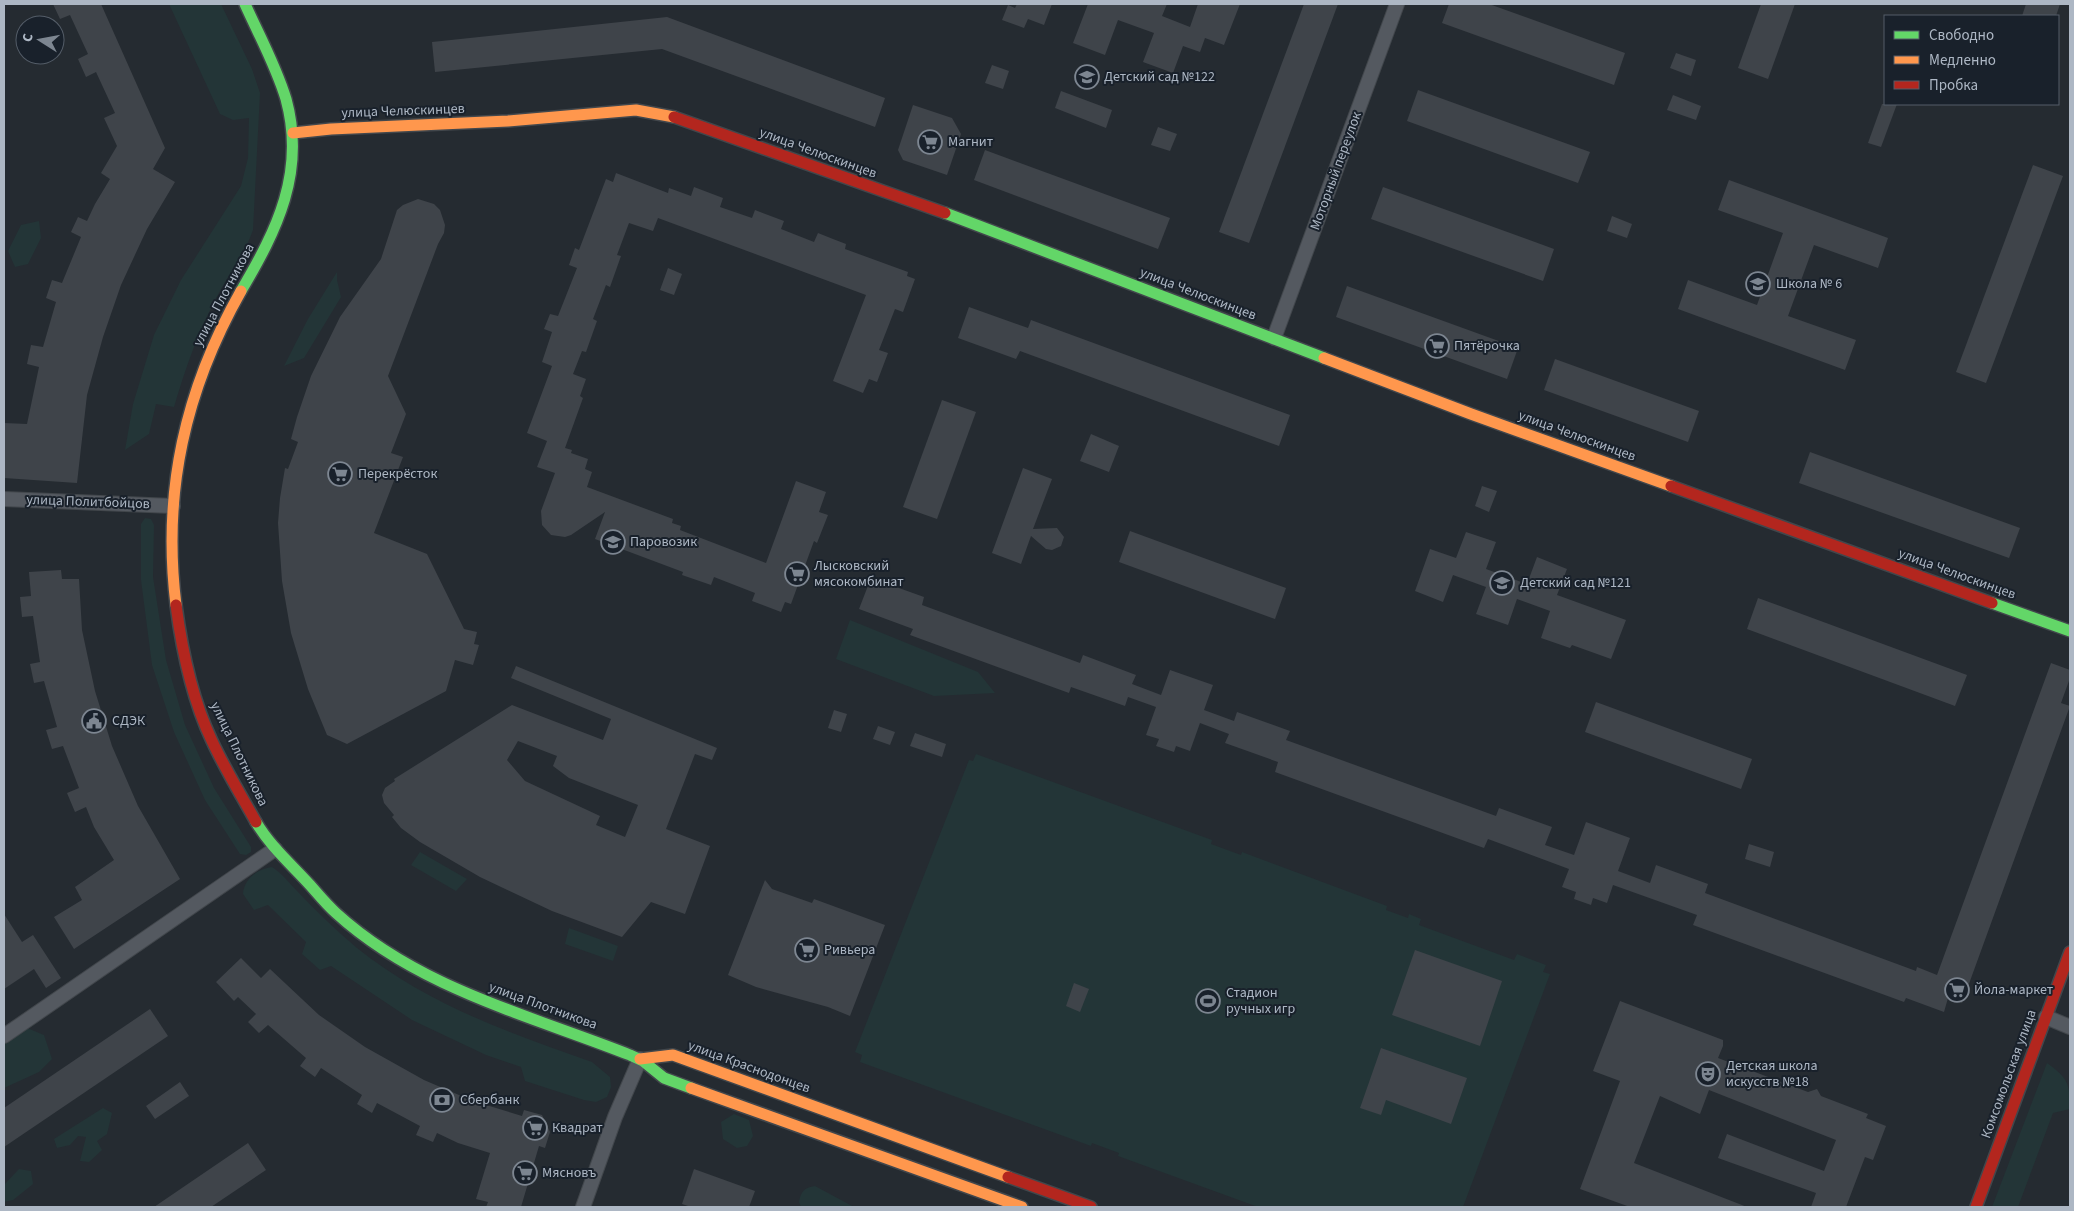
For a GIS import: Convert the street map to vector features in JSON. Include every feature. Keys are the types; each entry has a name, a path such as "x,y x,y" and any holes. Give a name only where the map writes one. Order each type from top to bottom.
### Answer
{"main road":[{"name":"улица Плотникова","path":"245,4 281,86 292,117 293,160 277,224 265,251 230,310 208,354 197,385 182,441 170,538 172,576 183,656 204,722 232,778 266,838 336,913 386,952 436,981 640,1059"},
{"name":"улица Челюскинцев","path":"293,133 340,128 508,122 636,110 667,115 884,194 957,217 1480,417 2070,631"},
{"name":"Комсомольская улица","path":"1976,1207 2070,952"},
{"name":"улица Краснодонцев","path":"640,1059 673,1055 1091,1207"},
{"path":"640,1059 664,1078 1022,1207"}],"street":[{"name":"Моторный переулок","path":"1274,338 1397,4"},
{"name":"улица Политбойцов","path":"4,499 173,506"},
{"path":"4,1036 275,849"},
{"path":"2046,1017 2070,1027"},
{"path":"584,1207 615,1117 640,1059"}],"shaded area":[{"path":"169,4 221,4 252,69 260,93 253,230 245,249 220,291 203,326 187,366 174,407 156,404 149,434 125,450 133,404 154,335 181,280 241,186 248,158 249,118 233,120 220,114"},
{"path":"39,221 41,238 28,264 15,267 8,251 21,225"},
{"path":"337,272 341,297 304,358 284,366 308,319"},
{"path":"145,518 151,519 154,525 153,577 166,660 185,725 214,788 251,847 251,852 246,855 240,854 205,800 174,732 152,665 141,580 141,524"},
{"path":"850,620 978,672 995,693 934,696 836,659"},
{"name":"Стадион ручных игр","path":"976,754 1212,840 1211,844 1241,855 1242,852 1387,906 1386,910 1408,918 1409,914 1421,919 1419,925 1514,960 1517,954 1546,965 1543,972 1550,974 1463,1207 1258,1207 1118,1156 1119,1153 1092,1143 1091,1146 860,1062 862,1055 855,1052 969,760 973,761"},
{"path":"420,852 467,879 456,891 411,865"},
{"path":"272,867 327,921 357,948 384,968 440,1001 470,1015 530,1040 592,1062 610,1077 611,1087 607,1097 596,1102 584,1100 525,1081 521,1067 486,1055 412,1020 331,966 320,970 302,954 306,942 268,905 254,910 243,894 246,884 256,872"},
{"path":"569,928 618,946 613,961 565,944"},
{"path":"27,1028 44,1035 52,1059 39,1072 4,1088 4,1044"},
{"path":"2047,1063 2066,1082 2070,1109 2053,1113 2018,1207 1992,1207"},
{"path":"103,1108 112,1113 107,1134 97,1141 102,1150 89,1162 80,1161 86,1137 78,1136 70,1145 57,1148 54,1139"},
{"path":"734,1114 749,1120 753,1136 747,1146 737,1148 723,1139 721,1122"},
{"path":"19,1169 31,1171 33,1184 13,1200 4,1202 4,1185"},
{"path":"815,1186 854,1207 801,1207 799,1202 802,1193 806,1189"}],"building":[{"path":"53,4 101,4 165,148 153,169 175,182 147,229 121,285 103,337 87,395 77,483 4,478 4,423 27,424 39,367 27,364 31,345 43,347 56,302 46,298 52,280 62,283 81,237 71,232 78,217 87,221 110,179 101,173 117,146 104,118 115,113 96,72 86,77 78,59 88,54 70,15 65,17 65,15 58,15"},
{"path":"1017,4 1052,4 1044,25 1028,19 1024,28 1002,20 1008,5 1015,8"},
{"path":"1088,4 1167,4 1162,16 1190,27 1198,4 1240,4 1224,45 1205,38 1200,52 1183,46 1173,73 1143,62 1154,33 1118,20 1105,55 1073,43"},
{"path":"1304,4 1338,4 1249,243 1219,232"},
{"path":"1449,4 1489,4 1625,53 1614,85 1442,23"},
{"path":"1761,4 1795,4 1768,79 1738,68"},
{"path":"2026,4 2060,4 2056,15 2022,15"},
{"path":"667,17 885,98 875,127 662,49 435,72 432,42"},
{"path":"1676,53 1696,60 1691,76 1670,68"},
{"path":"992,65 1009,71 1003,89 985,83"},
{"path":"1418,90 1590,152 1578,183 1407,121"},
{"path":"1061,91 1112,110 1106,128 1055,108"},
{"path":"1673,95 1701,106 1696,120 1667,110"},
{"path":"1882,104 1897,105 1881,147 1868,143"},
{"name":"Магнит","path":"913,105 952,118 961,134 947,175 903,160 898,150"},
{"path":"1158,127 1177,134 1170,151 1151,145"},
{"path":"985,150 1170,218 1158,249 974,180"},
{"path":"2033,165 2063,176 1986,383 1956,372"},
{"path":"616,173 668,193 669,188 691,196 694,187 723,198 720,207 752,218 755,210 784,221 781,229 814,242 818,233 846,244 845,249 908,272 907,276 915,279 903,312 895,309 879,350 888,353 877,382 869,379 863,393 833,381 866,295 658,218 653,231 629,223 617,255 621,256 610,287 606,285 593,319 597,321 586,352 582,351 573,374 586,379 580,396 583,398 565,448 572,450 571,453 588,459 585,469 592,472 587,487 673,519 672,523 681,526 680,530 766,563 796,481 826,492 819,512 828,515 817,543 814,541 791,604 785,602 781,612 752,601 755,593 714,577 711,585 682,575 683,572 595,539 605,512 565,537 551,535 542,525 541,511 555,473 537,467 547,441 527,433 552,366 542,362 552,332 544,329 550,314 558,316 577,268 569,265 575,248 579,250 606,179 613,182"},
{"path":"1729,180 1888,238 1878,268 1814,245 1788,316 1856,340 1845,370 1678,309 1688,280 1757,305 1783,233 1718,210"},
{"path":"1383,187 1554,249 1543,281 1371,219"},
{"name":"Перекрёсток","path":"418,199 434,204 440,210 445,225 444,233 438,244 388,376 406,414 391,453 403,457 374,533 427,554 464,629 477,632 474,644 479,645 473,665 455,660 446,691 347,744 327,735 308,689 291,633 282,581 278,523 280,498 285,468 288,469 298,442 291,439 311,376 340,317 381,259 397,210 403,205"},
{"path":"1612,216 1632,224 1627,238 1607,231"},
{"path":"668,268 682,274 674,295 660,290"},
{"path":"1347,286 1518,348 1507,379 1336,317"},
{"path":"969,307 1028,328 1031,320 1290,415 1279,446 1020,351 1016,359 958,338"},
{"path":"1555,359 1699,411 1688,442 1544,390"},
{"path":"942,400 976,412 937,519 903,507"},
{"path":"1091,434 1119,446 1109,472 1080,461"},
{"path":"1810,452 2020,528 2009,558 1799,483"},
{"path":"1023,468 1052,479 1033,529 1057,528 1064,537 1061,546 1052,550 1046,549 1031,536 1021,564 992,553"},
{"path":"1482,486 1497,491 1489,512 1475,506"},
{"path":"1130,531 1286,588 1275,619 1119,562"},
{"path":"1466,532 1496,542 1486,569 1527,584 1537,557 1567,569 1557,595 1626,620 1611,659 1572,645 1570,648 1541,638 1550,611 1517,599 1508,625 1476,614 1486,587 1453,575 1443,602 1415,591 1430,549 1456,558"},
{"path":"61,570 62,579 79,579 82,630 95,691 112,746 138,806 180,879 74,949 54,917 82,900 75,887 114,860 94,827 86,807 75,812 67,793 79,788 63,746 52,749 46,730 57,727 44,681 34,683 30,664 40,662 33,616 22,617 20,597 31,596 29,572"},
{"path":"871,578 924,597 922,605 1080,663 1083,655 1136,675 1132,684 1161,695 1170,670 1213,685 1204,710 1234,721 1237,712 1290,731 1286,740 1496,816 1499,808 1552,827 1545,845 1574,855 1586,822 1630,838 1618,871 1650,883 1656,865 1708,884 1705,893 1916,971 1917,967 1937,975 2051,663 2070,670 2070,678 2061,703 2070,706 1962,1003 1948,998 1944,1012 1906,998 1904,1002 1693,925 1697,915 1613,885 1607,903 1593,898 1591,905 1574,899 1576,892 1562,887 1569,869 1488,839 1484,848 1275,772 1278,762 1225,743 1229,734 1200,723 1190,751 1176,746 1174,752 1156,746 1159,739 1146,735 1156,707 1128,697 1125,706 1071,687 1069,693 910,635 913,629 859,609"},
{"path":"1758,598 1967,675 1955,706 1747,629"},
{"path":"516,666 717,748 712,760 695,754 666,829 710,846 685,914 651,902 622,937 552,911 480,877 420,842 401,828 392,817 394,815 384,803 382,795 385,788 395,781 394,779 512,705 603,740 611,719 511,678","holes":["518,741 557,756 553,766 569,778 638,805 625,837 596,825 600,816 525,781 507,760"]},
{"path":"1596,702 1752,759 1741,789 1585,732"},
{"path":"834,710 847,714 841,732 828,728"},
{"path":"878,726 895,732 890,745 873,739"},
{"path":"915,733 946,744 942,757 910,746"},
{"path":"1749,844 1774,852 1770,867 1745,859"},
{"name":"Ривьера","path":"765,880 772,889 812,903 814,899 885,925 850,1016 828,1007 756,987 728,975"},
{"path":"4,914 22,942 33,935 61,978 46,988 34,969 4,989"},
{"path":"1415,950 1502,981 1480,1046 1392,1015"},
{"path":"241,958 261,978 270,969 319,1015 365,1047 424,1080 473,1101 522,1116 524,1110 542,1115 550,1132 545,1148 539,1146 521,1207 486,1207 488,1202 476,1199 490,1153 458,1143 437,1133 433,1142 416,1135 420,1126 377,1103 372,1113 357,1104 362,1095 321,1068 315,1077 300,1066 306,1058 268,1025 259,1033 248,1022 256,1014 238,997 234,1001 216,982"},
{"path":"1074,983 1089,989 1080,1012 1066,1006"},
{"path":"1620,1001 1723,1040 1723,1046 1718,1058 1808,1092 1817,1089 1821,1096 1868,1114 1866,1118 1886,1126 1873,1160 1865,1157 1846,1207 1811,1207 1816,1193 1718,1158 1727,1134 1824,1171 1836,1140 1709,1090 1700,1114 1660,1096 1634,1163 1747,1207 1630,1207 1580,1189 1620,1081 1593,1071"},
{"path":"150,1009 168,1036 4,1147 4,1108"},
{"path":"1381,1048 1467,1078 1451,1124 1386,1100 1381,1115 1360,1108"},
{"path":"180,1082 189,1096 155,1119 146,1106"},
{"path":"248,1143 266,1170 211,1207 154,1207"},
{"path":"694,1169 755,1191 749,1207 691,1207 682,1204"}],"traffic: fast":[{"path":"241,291 266,246 276,223 290,176 292,151 291,126 286,99 245,4"},
{"path":"945,213 1324,358"},
{"path":"1992,603 2070,631"},
{"path":"256,822 274,847 332,910 368,939 402,961 476,997 630,1055 643,1061 664,1078 691,1088"}],"traffic: slow":[{"path":"293,133 331,129 508,121 636,110 674,117"},
{"path":"176,605 172,563 172,522 182,443 192,404 205,366 241,291"},
{"path":"1324,358 1471,414 1671,486"},
{"path":"640,1059 673,1055 1008,1177"},
{"path":"691,1088 1022,1207"}],"traffic: jam":[{"path":"674,117 945,213"},
{"path":"1671,486 1992,603"},
{"path":"176,605 181,640 193,692 205,725 228,772 256,822"},
{"path":"1976,1207 2070,952"},
{"path":"1008,1177 1091,1207"}],"place":[{"name":"Детский сад №122","path":"1087,77"},
{"name":"Магнит","path":"930,142"},
{"name":"Школа № 6","path":"1758,284"},
{"name":"Пятёрочка","path":"1437,346"},
{"name":"Перекрёсток","path":"340,474"},
{"name":"Паровозик","path":"613,542"},
{"name":"Лысковский мясокомбинат","path":"797,574"},
{"name":"Детский сад №121","path":"1502,583"},
{"name":"СДЭК","path":"94,721"},
{"name":"Ривьера","path":"807,950"},
{"name":"Йола-маркет","path":"1957,990"},
{"name":"Стадион ручных игр","path":"1208,1001"},
{"name":"Детская школа искусств №18","path":"1708,1074"},
{"name":"Сбербанк","path":"442,1100"},
{"name":"Квадрат","path":"535,1128"},
{"name":"Мясновъ","path":"525,1173"}]}
